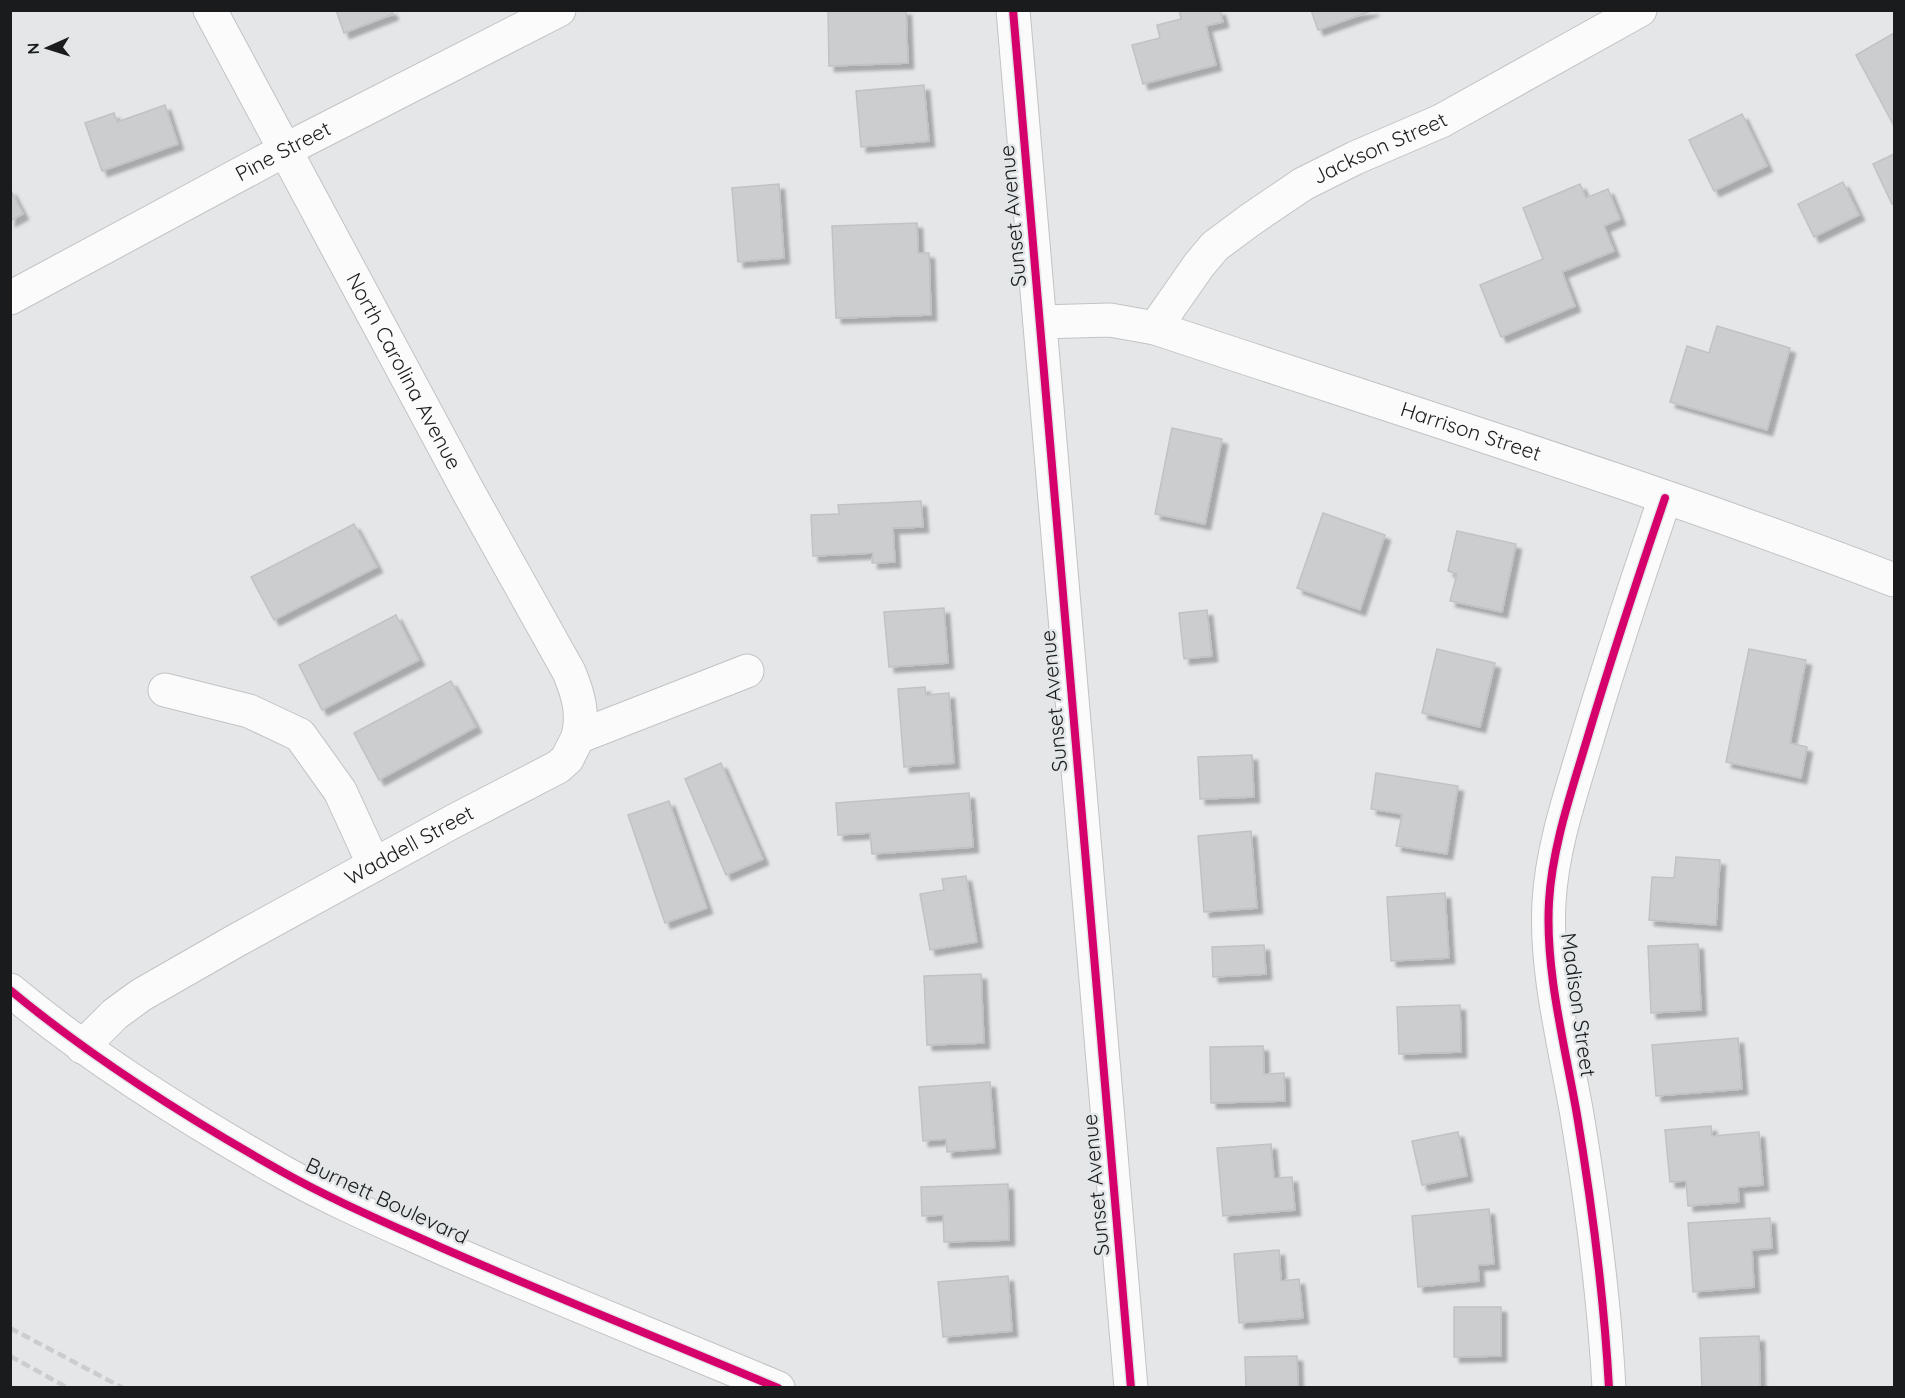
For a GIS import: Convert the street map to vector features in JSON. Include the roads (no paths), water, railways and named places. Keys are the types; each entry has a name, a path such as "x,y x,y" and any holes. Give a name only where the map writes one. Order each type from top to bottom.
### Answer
{"street":[{"name":"North Carolina Avenue","path":"210,10 469,493 569,672 578,694 581,710 578,737"},
{"name":"Pine Street","path":"10,298 285,150 559,10"},
{"name":"Sunset Avenue","path":"1014,10 1131,1388"},
{"name":"Jackson Street","path":"1155,328 1199,264 1215,246 1303,184 1355,158 1441,121 1640,10"},
{"name":"Harrison Street","path":"1040,322 1110,320 1155,328 1796,542 1894,580"},
{"name":"Madison Street","path":"1609,1388 1606,1328 1584,1159 1554,979 1549,931 1549,900 1557,850 1572,788 1611,657 1665,498"},
{"path":"578,737 747,671"},
{"path":"165,690 249,711 300,735 340,791 374,865"},
{"name":"Waddell Street","path":"82,1047 115,1014 141,995 374,865 558,767 567,759 578,737"},
{"name":"Burnett Boulevard","path":"10,990 82,1047 282,1172 394,1227 492,1270 778,1388"}],"railway":[{"path":"10,1328 123,1388"},
{"path":"10,1356 68,1388"}]}
